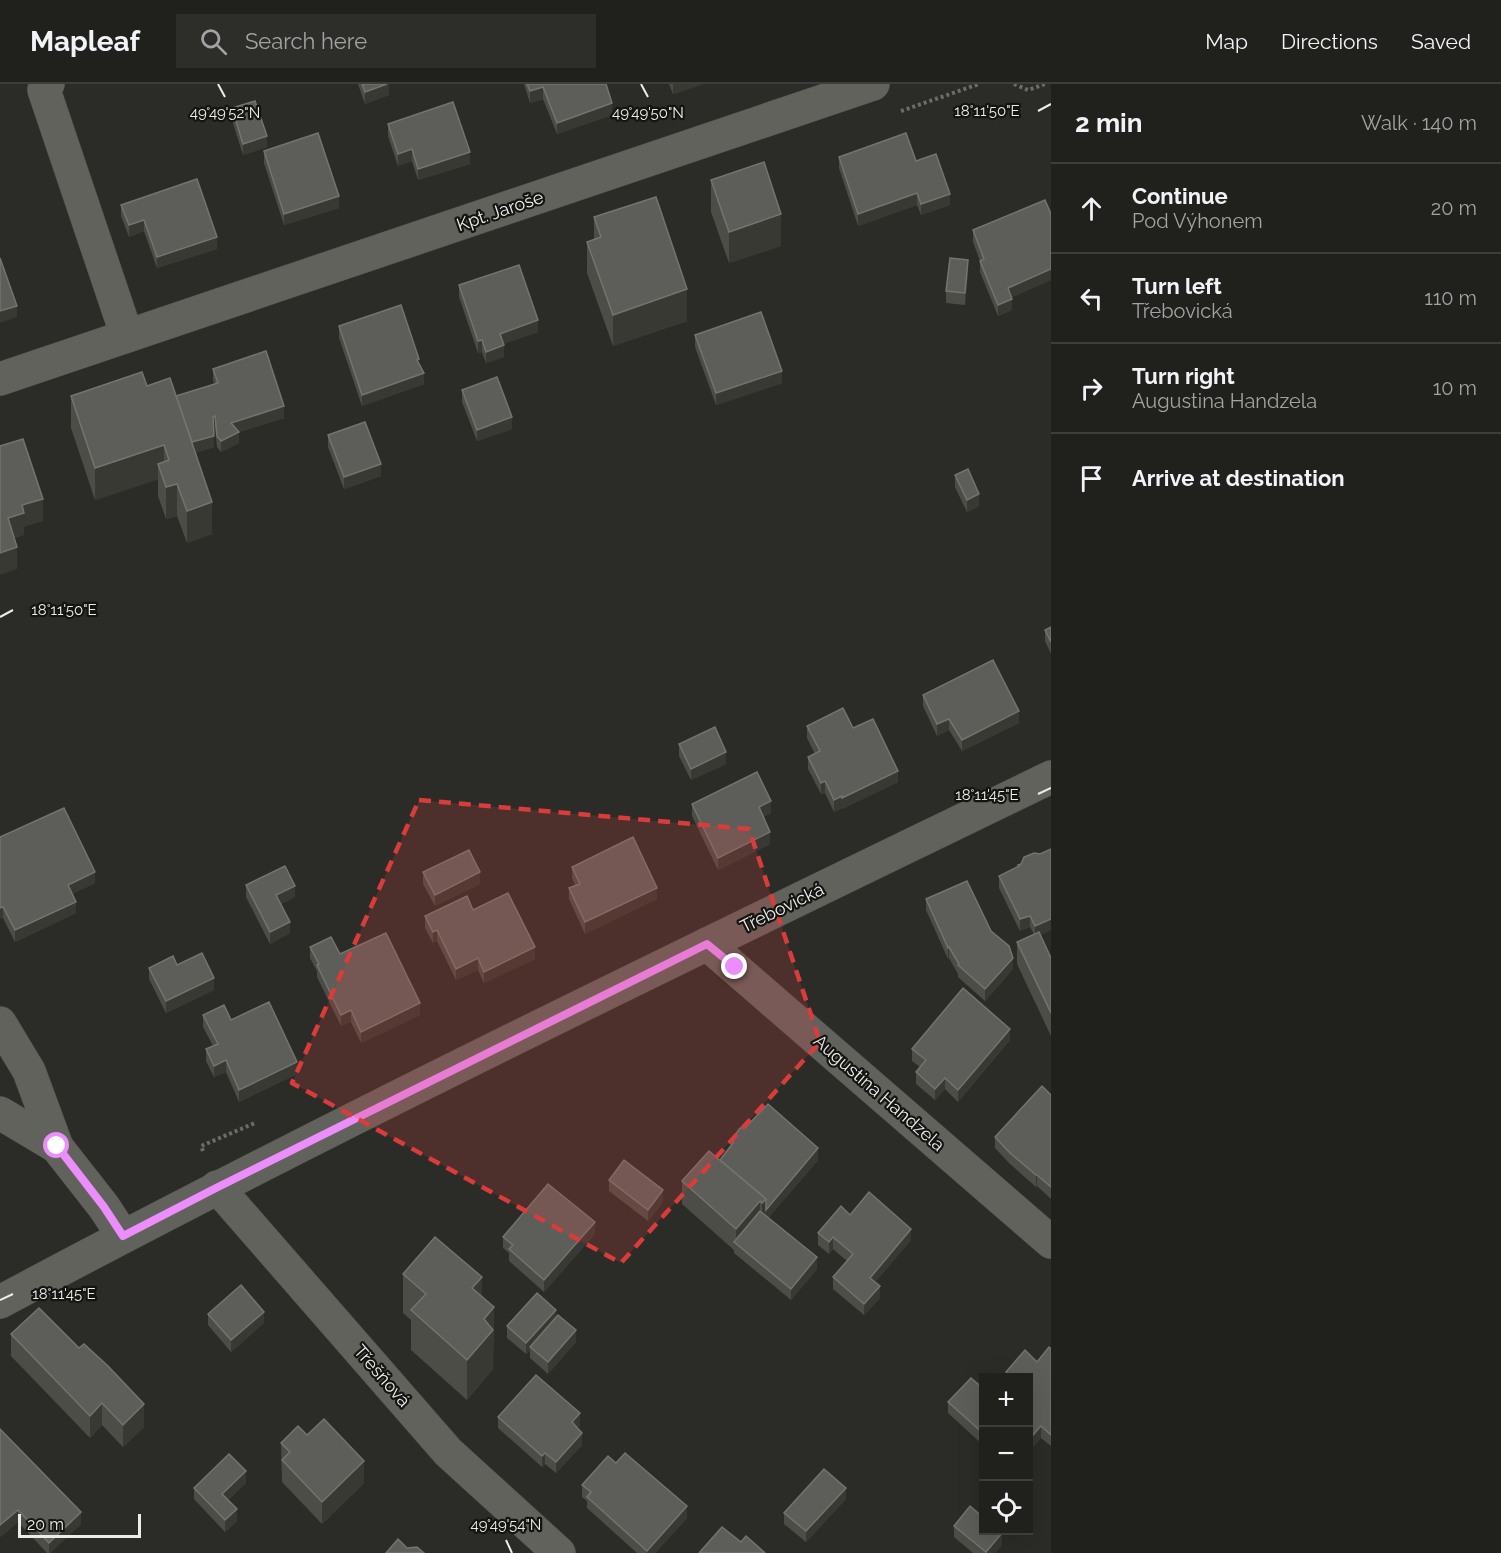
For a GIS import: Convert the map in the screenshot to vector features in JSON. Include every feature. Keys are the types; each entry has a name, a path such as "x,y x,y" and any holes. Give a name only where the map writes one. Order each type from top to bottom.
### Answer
{"street":[{"path":"48,84 44,90 127,336"},
{"name":"Kpt. Jaroše","path":"0,380 873,84"},
{"name":"Třebovická","path":"0,1302 216,1188 707,944 1051,777"},
{"name":"Augustina Handzela","path":"707,944 1051,1242"},
{"path":"0,1023 29,1071 57,1146 104,1207 123,1236"},
{"path":"0,1113 57,1146"},
{"name":"Třešňová","path":"216,1188 448,1452 559,1553"}],"path":[{"path":"1014,84 1028,90 1045,84"}],"highlighted area":[{"path":"419,800 749,829 820,1042 621,1263 292,1083"}],"building":[{"path":"362,84 387,84 365,92"},
{"path":"527,84 606,84 612,103 557,123 543,87 530,91"},
{"path":"255,101 267,136 243,144 232,108"},
{"path":"453,102 470,152 418,169 412,149 398,154 388,124"},
{"path":"318,133 339,196 284,214 264,151"},
{"path":"906,133 916,161 936,154 950,194 921,204 917,193 858,214 839,157"},
{"path":"764,162 781,214 729,232 711,180"},
{"path":"197,179 217,237 157,257 144,220 129,225 121,205"},
{"path":"656,197 687,289 613,315 587,242 601,237 594,217"},
{"path":"1045,200 1051,214 1051,269 1008,288 1012,299 998,305 980,261 984,259 973,230"},
{"path":"0,258 17,306 0,311"},
{"path":"950,258 968,260 965,293 946,291"},
{"path":"519,265 538,320 500,334 504,345 486,352 482,340 478,341 459,285"},
{"path":"401,305 419,359 417,360 424,373 362,395 339,326"},
{"path":"761,312 782,371 716,393 695,335"},
{"path":"266,351 284,406 231,423 239,432 221,441 217,436 215,416 213,417 214,436 192,442 176,396 218,383 213,369"},
{"path":"142,372 147,386 170,378 212,502 187,511 177,484 166,487 158,464 169,460 164,445 95,468 71,396"},
{"path":"497,377 512,417 477,430 462,390"},
{"path":"365,422 381,464 344,477 328,435"},
{"path":"23,439 43,499 22,505 24,513 8,518 17,547 0,553 0,446"},
{"path":"968,469 979,494 967,500 955,475"},
{"path":"1051,627 1051,642 1045,630"},
{"path":"993,660 1019,711 962,740 949,719 937,724 923,695"},
{"path":"843,708 853,728 873,719 898,771 834,800 825,781 821,783 808,757 820,751 807,726"},
{"path":"715,727 726,752 691,769 679,744"},
{"path":"757,772 771,801 759,807 770,832 718,858 692,804"},
{"path":"64,808 95,872 68,885 76,902 15,930 3,907 0,908 0,837"},
{"path":"633,837 657,888 585,922 569,888 580,884 572,867"},
{"path":"1051,849 1051,919 1035,926 1030,916 1020,919 999,876 1019,866 1024,857"},
{"path":"469,850 480,872 435,895 423,872"},
{"path":"285,866 295,886 276,895 290,922 270,932 246,885"},
{"path":"967,881 991,931 1009,946 1013,958 985,989 958,965 926,899"},
{"path":"508,893 535,947 484,972 478,958 456,969 437,930 433,932 425,916 467,896 473,910"},
{"path":"1039,932 1051,958 1051,1013 1017,942"},
{"path":"386,933 420,1003 361,1032 351,1010 341,1015 310,947 331,937 340,954"},
{"path":"202,953 214,978 166,1001 149,968 173,956 177,965"},
{"path":"963,988 1010,1029 958,1090 945,1078 935,1089 916,1072 926,1060 912,1049"},
{"path":"269,1002 297,1062 239,1090 226,1060 214,1066 206,1049 218,1044 203,1015 224,1005 231,1020"},
{"path":"1042,1086 1051,1095 1051,1187 1010,1153 995,1137"},
{"path":"768,1104 818,1148 766,1210 766,1199 720,1160 733,1143 733,1138 740,1128 745,1128"},
{"path":"709,1151 766,1199 762,1203 760,1201 736,1229 682,1181"},
{"path":"624,1160 663,1190 648,1210 609,1180"},
{"path":"548,1184 595,1222 544,1280 509,1249 513,1245 503,1237"},
{"path":"869,1192 911,1229 870,1278 880,1286 864,1304 833,1277 853,1254 833,1237 829,1242 818,1233 841,1206 850,1215"},
{"path":"760,1211 817,1257 791,1289 734,1242"},
{"path":"435,1237 482,1277 472,1288 494,1307 484,1319 493,1330 467,1360 411,1310 426,1294 403,1274"},
{"path":"241,1285 264,1312 231,1340 208,1314"},
{"path":"537,1293 556,1310 526,1343 507,1326"},
{"path":"39,1308 79,1348 84,1344 144,1404 123,1425 102,1403 90,1416 11,1334"},
{"path":"558,1315 576,1330 548,1362 530,1347"},
{"path":"1049,1347 1051,1349 1051,1435 1041,1426 1033,1435 1033,1373 1006,1372 1025,1350 1037,1362"},
{"path":"536,1375 580,1413 572,1422 582,1433 556,1462 545,1453 542,1456 498,1417"},
{"path":"971,1378 979,1385 979,1429 948,1402"},
{"path":"324,1419 364,1461 322,1502 282,1460 290,1452 281,1443 298,1426 307,1435"},
{"path":"0,1429 81,1512 49,1543 18,1510 0,1525"},
{"path":"625,1453 687,1506 647,1551 587,1497 591,1492 582,1485 608,1456 616,1463"},
{"path":"229,1454 246,1471 222,1494 237,1509 225,1520 194,1488"},
{"path":"824,1469 846,1488 806,1531 784,1513"},
{"path":"970,1506 979,1514 979,1535 1000,1535 986,1552 954,1526"},
{"path":"722,1527 741,1542 746,1536 765,1553 699,1553"},
{"path":"398,1539 407,1548 417,1547 424,1553 386,1553"}],"route":[{"path":"57,1146 104,1207 123,1236 707,944 735,967"}]}
